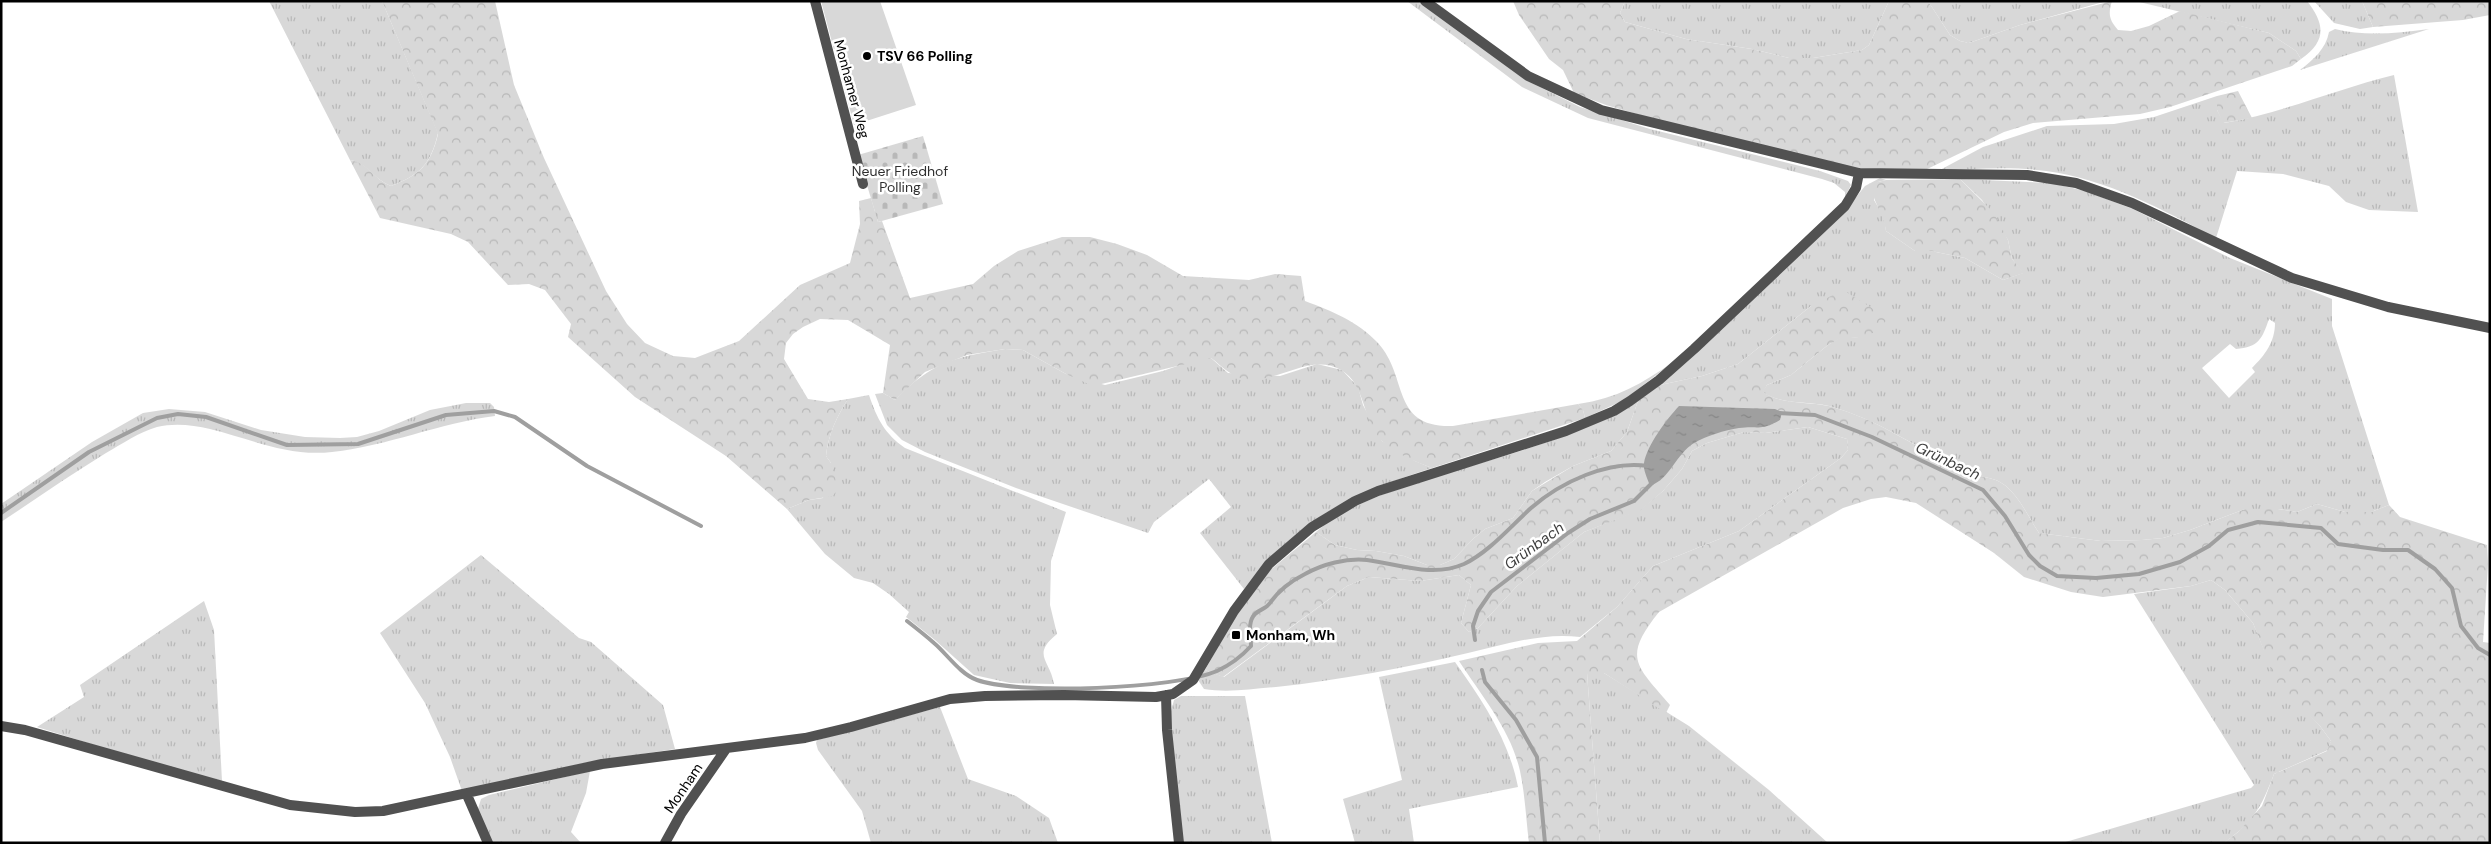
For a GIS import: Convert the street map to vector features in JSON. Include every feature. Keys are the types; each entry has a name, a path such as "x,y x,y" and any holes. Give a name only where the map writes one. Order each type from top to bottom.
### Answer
{"street":[{"name":"Monhamer Weg","path":"815,1 863,184"},
{"path":"1425,1 1528,76 1601,110 1859,173 2027,175 2076,183 2132,203 2292,278 2388,307 2490,328"},
{"path":"1,726 25,730 290,805 355,812 383,811 467,795 602,764 726,749 823,734 933,703 966,697 1166,695 1180,690 1193,680 1202,668 1234,611 1269,564 1312,527 1355,501 1378,491 1566,431 1614,411 1630,402 1660,380 1845,206 1856,188 1859,173"},
{"path":"1166,695 1167,730 1178,843"},
{"name":"Monham","path":"665,843 681,814 726,749"},
{"path":"467,795 488,843"}],"green space":[{"path":"269,1 382,1 438,133 432,153 417,173 391,186 380,180 367,168 350,160"},
{"path":"382,1 495,1 514,85 544,158 606,291 627,324 645,343 673,356 695,358 739,341 800,285 850,263 860,224 859,201 871,198 878,222 882,221 910,298 973,284 994,266 1018,251 1062,237 1090,237 1147,255 1183,276 1249,280 1275,274 1301,276 1305,301 1353,323 1378,343 1388,356 1410,410 1419,419 1433,424 1453,426 1578,404 1583,410 1585,418 1432,468 1399,453 1382,441 1371,423 1355,384 1341,370 1329,365 1306,366 1270,377 1245,379 1231,374 1211,358 1093,386 1066,374 1023,350 1005,349 967,355 925,372 895,400 883,393 890,345 848,320 820,319 793,334 786,343 784,359 808,399 829,402 848,399 834,426 826,456 831,463 838,488 833,496 809,500 787,509 726,456 635,397 568,337 571,324 545,290 529,284 508,285 468,242 451,234 380,218 350,160 362,164 391,186 417,173 423,167 432,153 438,134"},
{"name":"TSV 66 Polling","path":"821,1 880,1 916,105 854,125"},
{"path":"1407,1 1418,1 1526,80 1580,107 1650,129 1820,171 1848,181 1851,185 1845,197 1845,192 1834,183 1822,179 1588,118 1522,87"},
{"path":"1513,1 1625,1 1620,13 1625,22 1686,39 1752,49 1789,58 1813,58 1862,50 1869,45 1889,1 1928,1 1950,35 1960,41 1969,43 2020,25 2112,1 2110,17 2118,30 2131,31 2149,26 2180,11 2269,33 2296,51 2301,59 2292,66 2170,107 2140,114 2033,123 2004,132 1923,171 1853,168 1654,119 1606,105 1574,93 1563,70 1549,59 1519,15"},
{"path":"1625,1 1889,1 1869,45 1862,50 1813,58 1789,58 1752,49 1686,39 1625,22 1620,13"},
{"path":"1928,1 2107,1 2020,25 1969,43 1960,41 1950,35"},
{"path":"2135,1 2307,1 2320,25 2319,39 2315,46 2301,59 2296,51 2269,33"},
{"path":"2314,1 2362,1 2373,27 2360,29 2334,23"},
{"path":"2362,1 2490,1 2490,15 2463,20 2373,27"},
{"path":"2335,29 2370,34 2429,29 2300,70 2318,54 2325,44 2329,32"},
{"path":"2394,75 2418,212 2369,210 2346,202 2329,186 2283,174 2237,171 2216,238 2113,188 2069,175 2046,171 1992,168 1938,171 1983,147 2047,126 2114,124 2154,117 2217,96 2217,110 2224,123 2246,119"},
{"path":"2238,91 2252,118 2223,123 2217,110 2217,96"},
{"name":"Neuer Friedhof Polling","path":"923,136 943,204 878,222 858,155"},
{"path":"1880,178 1886,180 1878,182 1874,200 1884,217 1886,231 1915,251 1931,251 1965,258 2003,280 2023,273 2012,259 2008,240 1982,200 1960,179 2051,183 2085,191 2133,209 2230,258 2332,299 2332,326 2389,505 2371,512 2345,512 2317,504 2297,512 2278,509 2245,509 2190,530 2163,538 2142,540 2101,541 2039,533 2016,496 2000,482 1967,473 1882,427 1847,412 1821,404 1786,401 1762,392 1767,385 1791,375 1828,345 1843,336 1859,338 1811,306 1738,364 1702,376 1660,385 1841,216 1865,186","holes":["2269,319 2275,323 2275,330 2268,348 2252,368 2255,372 2229,398 2202,368 2230,344 2236,349 2255,344 2262,337"]},
{"path":"1960,179 1994,213 2008,240 2012,259 2024,273 2003,280 1965,258 1931,251 1915,251 1886,231 1872,190 1878,182 1886,180"},
{"path":"1843,290 1888,318 1878,331 1859,338 1843,337 1828,345 1791,375 1767,385 1763,392 1778,399 1821,404 1847,412 1883,427 1967,473 2000,482 2016,496 2039,533 2101,541 2142,540 2163,538 2190,530 2245,509 2278,509 2297,512 2317,504 2345,512 2371,512 2389,505 2400,517 2487,545 2488,564 2483,642 2490,643 2490,843 2224,843 2238,832 2262,806 2274,774 2327,751 2331,741 2320,726 2278,687 2253,623 2225,590 2211,580 2191,586 2103,597 2071,592 2024,577 1994,553 1916,503 1886,497 1871,499 1843,508 1659,612 1640,640 1637,651 1638,661 1642,670 1670,705 1666,713 1604,673 1587,673 1600,843 1529,843 1523,789 1516,756 1503,727 1459,661 1538,643 1577,641 1617,607 1653,566 1739,531 1841,458 1848,450 1847,439 1808,427 1765,433 1744,432 1707,443 1692,451 1682,469 1663,491 1641,510 1584,532 1517,586 1478,628 1469,632 1461,623 1471,585 1459,575 1420,581 1369,577 1347,586 1223,677 1205,670 1235,617 1269,571 1316,532 1335,545 1404,556 1427,565 1440,565 1454,559 1485,529 1513,518 1532,491 1573,466 1611,451 1627,432 1638,401 1660,385 1702,376 1738,364 1811,306"},
{"path":"1005,349 1023,350 1066,374 1105,385 1163,371 1200,358 1211,358 1228,373 1280,376 1317,364 1342,370 1358,387 1363,405 1382,441 1415,461 1432,468 1375,488 1327,512 1284,545 1244,589 1200,533 1231,507 1209,479 1154,522 1148,533 1016,488 925,452 902,440 887,425 875,394 883,393 895,400 921,377 945,363 972,355"},
{"path":"1673,362 1624,400 1585,418 1583,410 1578,404 1617,394 1650,377"},
{"path":"869,395 882,425 905,448 1066,512 1051,561 1050,605 1057,634 1049,641 1044,653 1044,658 1054,684 1010,683 974,675 906,617 909,612 889,594 873,583 854,578 825,554 787,509 809,500 823,498 831,463 826,456 827,448 837,419 848,399"},
{"path":"1638,401 1627,432 1611,451 1573,466 1545,482 1532,491 1513,518 1485,529 1454,559 1440,565 1427,565 1404,556 1335,545 1316,532 1328,522 1355,506 1384,494 1562,437 1613,415"},
{"path":"466,403 490,403 494,407 495,416 474,419 373,445 332,452 316,453 285,450 197,426 157,427 137,435 106,453 1,522 1,504 92,442 143,413 169,409 205,412 261,430 305,437 340,438 357,437 379,431 430,410"},
{"path":"1808,427 1847,439 1848,450 1841,458 1739,531 1653,566 1617,607 1580,637 1552,636 1537,638 1396,669 1276,687 1222,691 1204,689 1198,680 1205,670 1224,677 1347,586 1369,577 1420,581 1459,575 1471,585 1461,623 1469,632 1478,628 1517,586 1584,532 1641,509 1663,491 1682,469 1692,451 1707,443 1744,432 1765,433"},
{"path":"481,555 579,638 591,642 663,705 675,749 589,762 462,791 450,757 425,703 380,633"},
{"path":"2211,580 2225,590 2253,623 2264,650 2302,708 2320,726 2331,741 2328,750 2274,774 2265,796 2250,820 2224,843 2062,843 2251,788 2254,785 2134,594 2191,586"},
{"path":"204,601 214,630 222,781 158,765 37,727 84,697 80,685"},
{"path":"1455,662 1493,721 1508,753 1518,787 1409,809 1414,843 1355,843 1343,799 1402,780 1379,677"},
{"path":"1587,673 1604,673 1689,726 1769,790 1828,843 1600,843"},
{"path":"1181,696 1245,696 1272,843 1181,843 1170,715 1174,700"},
{"path":"940,707 968,779 1016,796 1049,818 1058,843 871,843 862,811 818,750 817,740"},
{"path":"590,771 586,793 571,832 581,843 491,843 477,812 481,799 489,795"}],"water":[{"path":"1679,406 1775,409 1782,412 1780,420 1768,426 1728,430 1694,443 1682,453 1663,478 1650,486 1644,469 1646,456 1658,433"}],"waterway":[{"path":"1,513 89,452 157,418 178,414 206,417 287,445 358,444 446,415 494,411 515,417 587,466 701,526"},
{"name":"Grünbach","path":"1778,413 1815,415 1872,437 1983,490 2005,516 2029,555 2040,566 2057,576 2096,578 2139,574 2180,562 2209,546 2228,530 2258,522 2321,528 2338,544 2383,550 2408,550 2435,569 2452,588 2461,626 2478,648 2490,655"},
{"path":"907,621 934,643 965,673 977,680 998,685 1097,688 1134,686 1196,677 1222,669 1243,654 1251,646 1250,625 1255,614 1268,605 1286,586 1312,570 1335,562 1351,560 1367,560 1428,570 1452,568 1464,564 1482,553 1543,498 1571,482 1586,475 1617,466 1648,466"},
{"name":"Grünbach","path":"1475,640 1473,626 1478,611 1491,592 1568,533 1590,519 1634,501 1652,483"},
{"name":"Grünbach","path":"1482,670 1485,682 1516,720 1537,757 1545,843"}],"place":[{"name":"TSV 66 Polling","path":"867,56"},
{"name":"Monham, Wh","path":"1236,635"}]}
